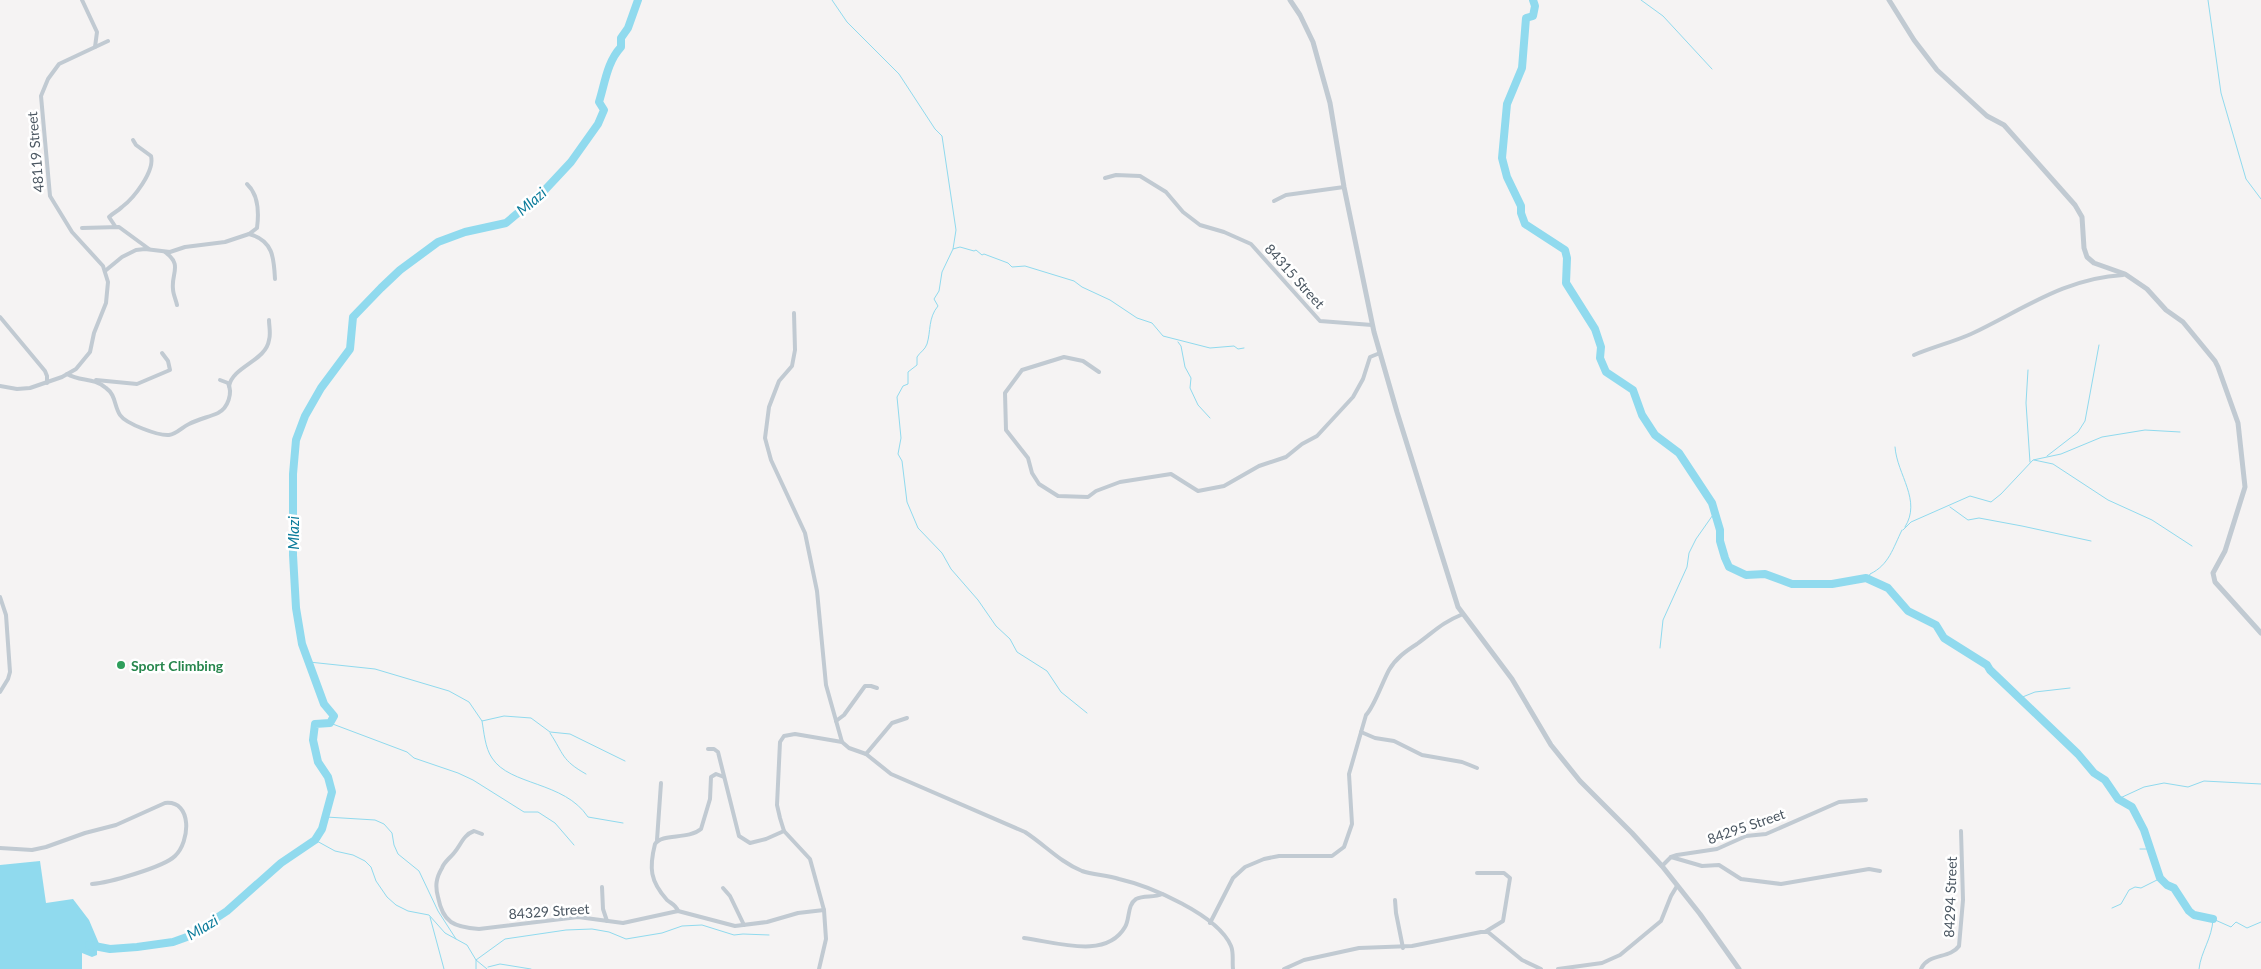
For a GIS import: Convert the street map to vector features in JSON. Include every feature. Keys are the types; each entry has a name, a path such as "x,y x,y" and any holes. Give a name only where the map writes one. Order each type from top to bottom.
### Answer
{"street":[{"path":"82,0 97,32 95,47"},
{"path":"1290,0 1300,15 1313,42 1330,103 1344,187 1372,325 1454,597 1463,614 1512,679 1551,745 1580,781 1662,866 1709,925 1739,969"},
{"path":"1889,0 1914,40 1937,70 1987,116 2004,125 2075,205 2082,217 2084,248 2088,257 2094,263 2125,274 2147,289 2166,310 2183,322 2215,361 2238,424 2245,487 2225,551 2212,576 2215,582 2261,634"},
{"name":"48119 Street","path":"0,386 23,389 47,383 67,374 82,364 90,352 94,333 108,297 108,282 105,271 98,259 72,232 50,196 46,136 41,102 43,89 59,64 108,42"},
{"path":"115,226 109,217 126,204 140,187 152,162 148,153 136,145 133,140"},
{"name":"84315 Street","path":"1105,178 1116,175 1140,176 1166,192 1183,212 1200,225 1224,232 1251,244 1320,321 1372,325"},
{"path":"105,271 118,259 130,253 149,249 165,252 185,247 225,242 249,234 257,228 257,204 255,192 247,184"},
{"path":"1274,201 1286,195 1344,187"},
{"path":"82,228 115,226 124,229 149,249"},
{"path":"249,234 270,246 274,261 275,278"},
{"path":"165,252 173,259 175,266 173,287 177,305"},
{"path":"1914,355 1971,334 2045,295 2099,276 2125,274"},
{"path":"794,313 795,350 792,366 782,377 769,407 766,438 771,460 805,533 817,591 826,685 842,742"},
{"path":"0,318 45,370 48,376 47,383"},
{"path":"94,380 111,392 118,412 124,419 136,426 164,435 174,434 189,424 223,410 230,396 229,386 233,377 250,364 268,345 270,339 269,320"},
{"path":"67,374 76,378 137,384 148,381 170,370 168,361 162,353"},
{"path":"1099,372 1083,361 1064,357 1022,370 1005,393 1004,424 1008,434 1028,458 1033,476 1039,484 1058,496 1088,497 1096,491 1120,482 1171,474 1198,491 1224,486 1259,466 1286,457 1302,444 1320,434 1353,397 1360,386 1370,357 1380,353"},
{"path":"220,380 229,386"},
{"path":"0,596 6,615 10,672 0,692"},
{"path":"1210,924 1229,884 1239,871 1273,857 1332,856 1344,847 1352,824 1349,774 1366,716 1371,710 1379,689 1395,662 1443,623 1463,614"},
{"path":"836,721 844,716 865,686 877,688"},
{"path":"866,754 892,723 906,718"},
{"path":"1361,732 1374,738 1394,741 1422,755 1462,762 1477,768"},
{"path":"819,969 826,938 824,910 810,859 784,831 777,804 781,738 795,734 842,742 849,748 866,754 892,774 1025,832 1039,841 1063,863 1084,872 1120,879 1183,903 1227,939 1231,947 1233,969"},
{"path":"708,749 714,749 718,752 736,826 742,839 750,843 784,831"},
{"path":"657,841 685,836 701,829 710,799 711,777 716,774 724,777"},
{"path":"662,783 657,841 652,854 651,872 664,895 675,905 678,911"},
{"name":"84295 Street","path":"1672,857 1717,849 1746,836 1766,834 1838,802 1866,800"},
{"path":"0,848 32,850 46,847 85,833 116,825 164,802 173,803 180,810 186,819 187,835 184,845 173,858 120,880 92,884"},
{"name":"84329 Street","path":"482,834 474,831 468,834 444,864 436,884 445,917 449,921 463,927 479,929 578,917 623,922 678,911 720,923 744,925 767,922 798,913 824,910"},
{"name":"84294 Street","path":"1921,969 1928,960 1953,952 1959,946 1964,900 1961,831"},
{"path":"1662,866 1672,857 1702,866 1719,865 1741,879 1781,884 1868,869 1880,871"},
{"path":"1284,969 1304,960 1359,948 1370,946 1403,948 1485,932 1503,921 1510,878 1504,873 1477,873"},
{"path":"1558,969 1602,963 1620,955 1661,921 1670,896 1677,886"},
{"path":"602,887 603,909 607,921"},
{"path":"723,888 730,896 744,925"},
{"path":"1024,938 1084,947 1100,946 1119,937 1126,924 1130,907 1134,900 1162,894"},
{"path":"1395,900 1403,948"},
{"path":"1485,932 1522,960 1541,969"},
{"path":"1732,969 1735,962"}],"water":[{"path":"40,861 46,903 73,899 89,920 100,946 97,948 97,955 92,957 82,953 82,969 0,969 0,865"}],"waterway":[{"name":"Mlazi","path":"89,945 110,949 137,947 173,942 198,933 206,925 227,911 281,863 315,840 322,829 332,792 328,777 318,762 313,740 315,724 330,723 334,716 324,704 302,644 296,608 293,555 293,474 296,440 305,416 321,388 350,349 353,317 381,288 400,270 438,242 465,232 506,223 543,192 571,162 598,124 604,110 599,102 607,73 612,59 621,47 621,38 628,28 638,0"},
{"path":"832,0 847,22 899,74 935,129 942,136 956,230 953,249 960,247 976,250 982,255 984,254 1008,263 1012,267 1025,266 1074,281 1082,287 1110,300 1137,318 1152,323 1163,336 1210,348 1234,346 1238,349 1244,348"},
{"path":"1533,0 1535,6 1533,16 1526,18 1522,68 1507,104 1502,158 1507,177 1521,206 1521,213 1525,224 1565,250 1567,258 1566,283 1595,329 1601,347 1600,358 1606,372 1633,390 1642,415 1655,435 1679,453 1712,503 1720,530 1720,541 1729,567 1746,575 1765,574 1792,584 1832,584 1866,578 1888,588 1908,611 1936,625 1944,638 1987,665 2078,754 2094,773 2105,780 2118,799 2132,807 2144,830 2160,878 2167,885 2174,888 2189,911 2194,915 2213,919"},
{"path":"1641,0 1663,16 1712,69"},
{"path":"2208,0 2221,93 2246,179 2261,199"},
{"path":"953,249 942,272 939,291 934,299 938,306 931,320 927,344 917,357 917,365 908,372 908,384 903,386 897,397 901,438 898,454 902,461 907,502 918,528 942,553 951,569 978,600 996,626 1010,639 1017,652 1047,671 1061,692 1087,713"},
{"path":"1178,342 1181,346 1185,367 1191,378 1190,388 1198,405 1210,418"},
{"path":"2047,456 2078,432 2085,421 2099,345"},
{"path":"2028,370 2026,403 2030,462"},
{"path":"1903,530 1911,522 1970,496 1991,502 2033,460 2061,454 2102,437 2145,430 2180,432"},
{"path":"1895,447 1910,497 1910,517 1905,527"},
{"path":"2034,460 2053,464 2108,500 2152,520 2192,546"},
{"path":"1950,507 1968,520 1979,518 2091,541"},
{"path":"1660,648 1663,620 1687,567 1689,553 1696,539 1715,512"},
{"path":"1868,579 1870,574 1886,561 1902,530"},
{"path":"309,662 375,669 449,691 469,702 482,721 504,716 531,718 550,732 570,734 625,761"},
{"path":"2020,698 2035,692 2070,688"},
{"path":"482,721 488,750 500,767 511,774 565,797 578,805 588,817 623,823"},
{"path":"330,723 407,752 414,758 458,773 473,780 524,812 538,812 555,823 574,845"},
{"path":"550,733 567,760 586,774"},
{"path":"2118,799 2144,787 2164,783 2188,787 2204,781 2261,784"},
{"path":"326,817 375,820 384,824 392,833 398,854 419,871 438,911 456,939"},
{"path":"315,840 335,851 353,855 365,861 371,867 376,881 387,897 396,905 408,911 429,915 445,933 467,945 476,960 487,969"},
{"path":"2140,849 2147,849 2149,846"},
{"path":"2112,908 2121,904 2129,890 2135,887 2141,888 2161,878"},
{"path":"430,917 444,969"},
{"path":"2199,969 2211,933 2213,919 2231,927 2236,922 2247,928 2261,922"},
{"path":"476,969 476,960 505,939 566,930 592,929 609,932 626,939 662,933 682,926 702,925 734,935 769,935"},
{"path":"488,967 500,964 531,969"}],"place":[{"name":"Sport Climbing","path":"121,665"}]}
